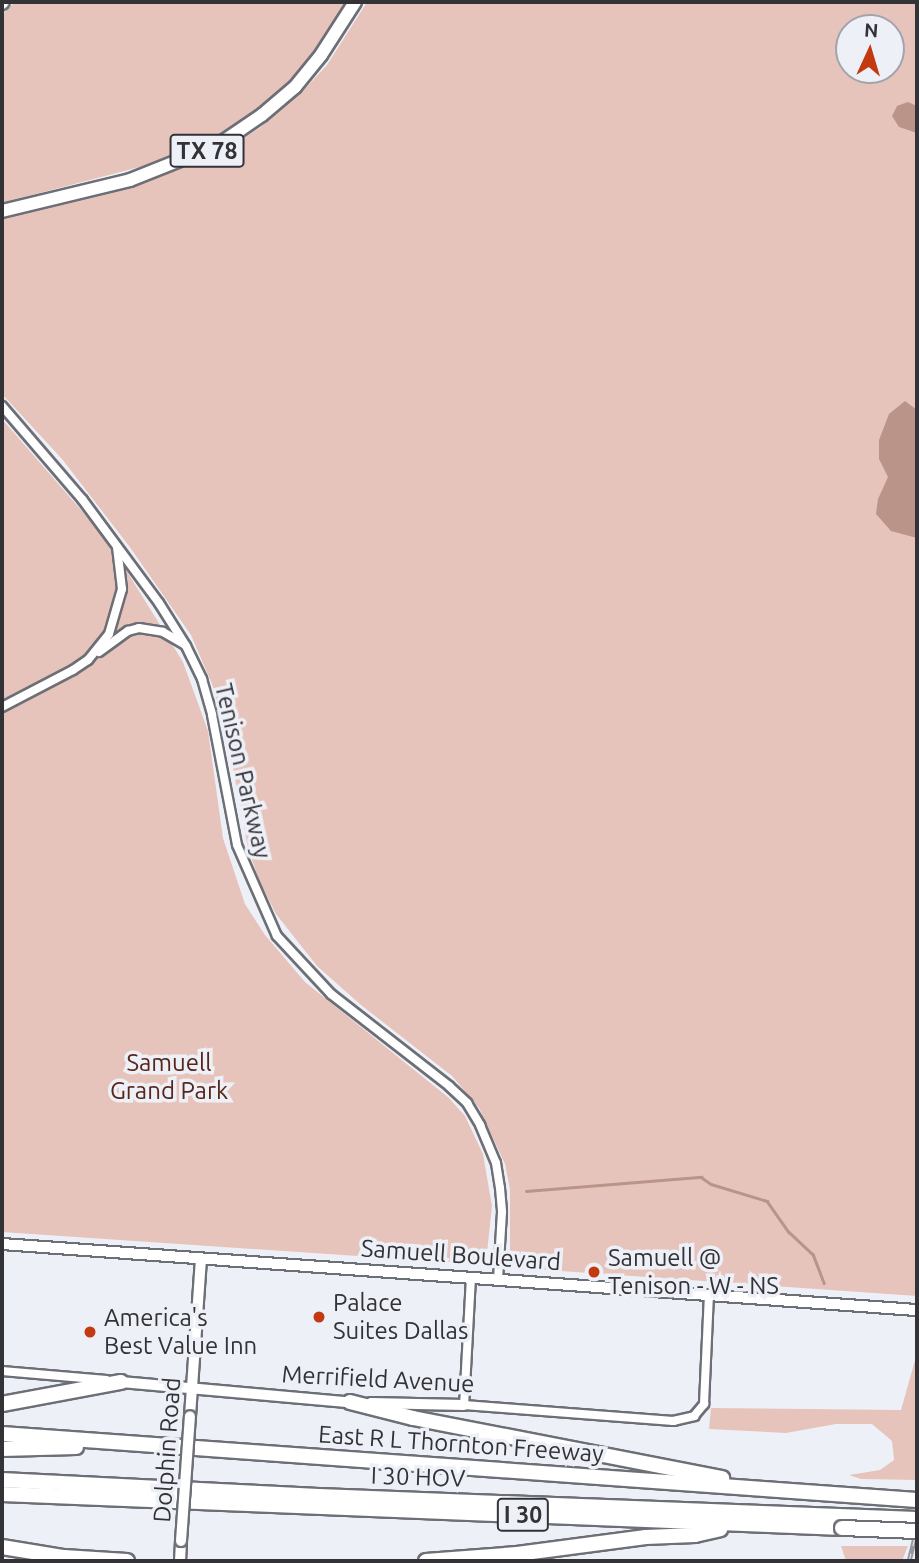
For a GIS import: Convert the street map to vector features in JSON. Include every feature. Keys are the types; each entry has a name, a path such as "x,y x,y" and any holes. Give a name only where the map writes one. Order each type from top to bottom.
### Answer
{"highway":[{"path":"2,1404 121,1382"},
{"path":"350,1402 413,1418 780,1491"},
{"name":"East R L Thornton Freeway","path":"2,1434 917,1500"},
{"path":"2,1449 175,1445"},
{"name":"I 30 HOV","path":"2,1480 842,1521 917,1519"},
{"name":"I 30","path":"2,1492 739,1525 842,1521 917,1531"},
{"path":"426,1561 517,1554 646,1537 695,1535 739,1525"},
{"path":"2,1547 64,1557 127,1561"}],"main road":[{"name":"TX 78","path":"2,211 130,180 218,145 262,115 295,87 321,55 355,2"},
{"name":"Samuell Boulevard","path":"2,1244 917,1310"},
{"name":"Dolphin Road","path":"180,1561 201,1258"},
{"name":"Merrifield Avenue","path":"121,1382 350,1402 464,1405"}],"street":[{"name":"Tenison Parkway","path":"2,406 116,544 186,646 202,679 212,715 237,845 277,936 331,994 449,1086 467,1103 480,1125 496,1163 500,1188 502,1212 498,1279"},
{"path":"88,660 109,634 120,605 122,575 116,544"},
{"path":"2,707 48,685 128,631 139,628 163,632 186,646"},
{"path":"464,1405 471,1277"},
{"name":"Merrifield Avenue","path":"464,1405 673,1421 694,1416 704,1404 709,1294"},
{"name":"Merrifield Avenue","path":"2,1371 121,1382"}],"green space":[{"path":"15,2 350,2 336,26 302,71 270,101 219,136 170,159 2,203 2,15"},
{"path":"367,2 917,2 917,1296 532,1269 517,1265 510,1252 510,1190 505,1164 479,1108 452,1076 361,1005 317,966 276,914 248,849 227,736 212,684 191,635 129,546 62,459 2,394 2,218 176,171 220,153 261,127 300,94 327,65"},
{"name":"Samuell Grand Park","path":"2,419 108,541 183,662 208,731 223,838 245,904 265,935 305,982 449,1098 465,1116 483,1154 492,1206 487,1253 476,1264 2,1232"},
{"path":"917,1353 917,1480 861,1479 849,1475 880,1470 894,1460 892,1441 872,1424 836,1424 786,1433 709,1429 711,1408 901,1410"},
{"path":"841,1546 908,1546 902,1561 846,1561"}],"shaded area":[{"path":"908,102 917,106 917,133 899,127 892,116 897,106"},
{"path":"905,401 917,410 917,538 891,531 876,514 878,499 888,477 879,459 879,440 889,414"}],"waterway":[{"path":"526,1191 701,1177 711,1184 767,1201 789,1232 813,1254 824,1283"}],"railway":[{"path":"909,1561 917,1530"}],"place":[{"name":"Samuell @ Tenison - W - NS","path":"594,1272"},
{"name":"Palace Suites Dallas","path":"319,1317"},
{"name":"America's Best Value Inn","path":"90,1332"}]}
